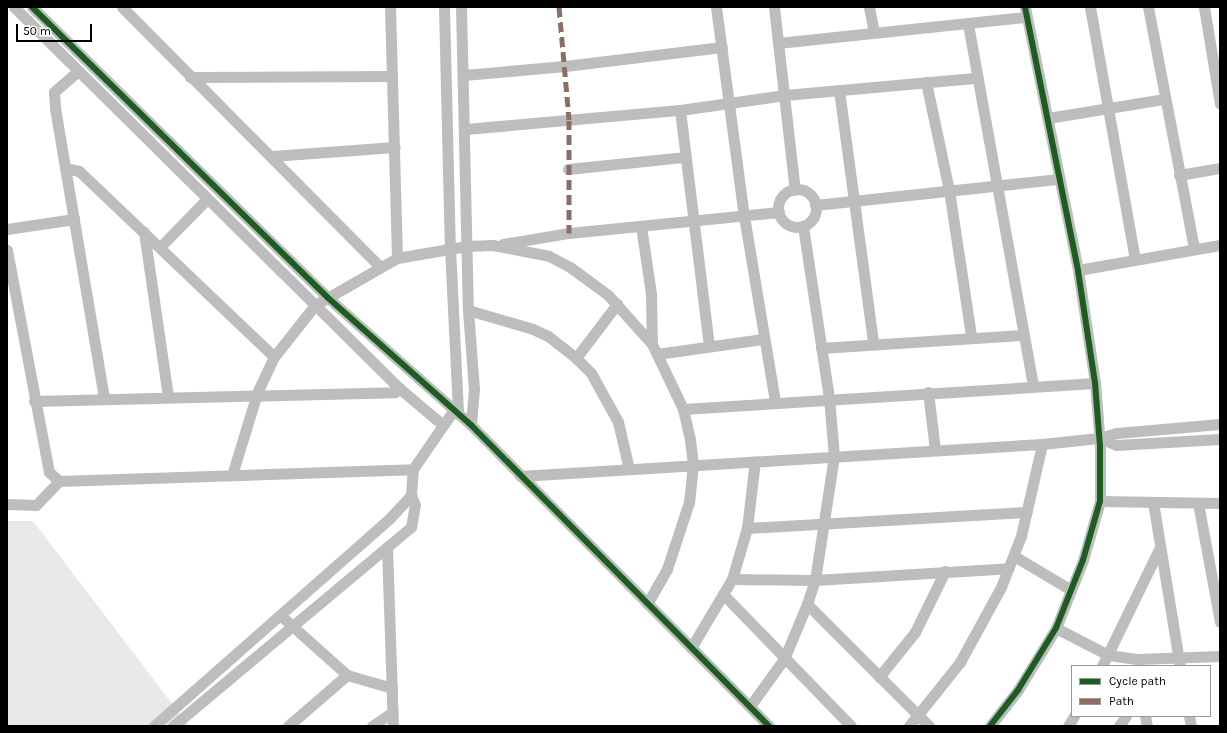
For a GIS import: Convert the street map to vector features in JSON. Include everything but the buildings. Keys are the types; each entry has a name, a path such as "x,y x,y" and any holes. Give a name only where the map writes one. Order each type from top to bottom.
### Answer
{"street":[{"path":"14,7 399,388 443,425"},
{"path":"32,7 95,71 327,297 455,412 471,424 520,476 769,726"},
{"path":"122,7 190,77 272,156 379,266"},
{"path":"390,7 390,76 394,147 396,258"},
{"path":"173,726 412,527 415,505 411,495 413,469 443,425 455,412 444,7"},
{"path":"461,7 466,129 466,246 468,310 474,389 471,424"},
{"path":"716,7 744,216 763,339 775,402"},
{"path":"774,7 795,190"},
{"path":"869,7 874,32"},
{"path":"1090,7 1135,259"},
{"path":"1148,7 1164,99 1194,249"},
{"path":"1204,7 1220,104"},
{"path":"778,43 874,32 968,24 1026,12 1078,270 1095,383 1099,438 1100,501 1071,590 1056,628 1018,690 990,726"},
{"path":"968,24 1033,385"},
{"path":"464,74 565,66 722,47"},
{"path":"78,71 54,92 65,168 104,398"},
{"path":"86,79 95,71"},
{"path":"190,77 390,76"},
{"path":"466,129 680,110 785,95 977,78"},
{"path":"926,82 949,190 971,336"},
{"path":"839,90 873,343"},
{"path":"1048,118 1164,99"},
{"path":"680,110 709,345"},
{"path":"272,156 394,147"},
{"path":"568,168 685,157"},
{"path":"65,168 79,171 274,357"},
{"path":"1179,175 1220,168"},
{"path":"815,205 997,185 1060,180"},
{"path":"795,190 806,192 815,205 814,215 803,226 788,225 778,212 782,197 795,190"},
{"path":"160,247 207,199"},
{"path":"232,475 256,393 274,357 315,305 379,266 396,258 450,248 493,245 641,226 778,212"},
{"path":"7,228 74,219"},
{"path":"641,226 651,294 654,349"},
{"path":"750,706 784,659 807,604 815,580 834,456 829,398 803,226"},
{"path":"144,232 168,396"},
{"path":"493,245 549,256 570,267 616,304 654,349 683,409 693,465 690,502 667,569 647,604"},
{"path":"1078,270 1220,245"},
{"path":"7,250 34,401 49,472 58,480 413,469"},
{"path":"576,358 616,304"},
{"path":"468,310 533,329 548,336 576,358 591,373 618,422 629,469"},
{"path":"821,348 971,336 1023,335"},
{"path":"654,349 763,339"},
{"path":"683,409 1033,385 1095,383"},
{"path":"34,401 256,393 395,392 399,388"},
{"path":"928,392 935,450"},
{"path":"520,476 755,460 1042,444 1099,438 1117,433 1220,424"},
{"path":"1099,438 1116,445 1220,439"},
{"path":"909,726 960,662 991,608 1014,556 1027,512 1042,444"},
{"path":"692,648 732,579 747,528 755,460"},
{"path":"7,504 36,505 46,497 58,480"},
{"path":"154,726 389,519 411,495"},
{"path":"1100,501 1220,503"},
{"path":"1153,502 1180,662"},
{"path":"1198,503 1220,622"},
{"path":"747,528 825,521 1027,512"},
{"path":"1103,665 1160,547"},
{"path":"387,548 393,726"},
{"path":"1014,556 1071,590"},
{"path":"732,579 815,580 1009,568"},
{"path":"879,677 915,632 945,571"},
{"path":"723,594 784,659 851,726"},
{"path":"807,604 929,726"},
{"path":"280,615 347,675 392,688"},
{"path":"1056,628 1108,655 1137,663 1180,662 1220,656"},
{"path":"288,726 347,675"},
{"path":"372,726 393,712"},
{"path":"1068,726 1073,717"},
{"path":"1119,726 1125,717"}],"shaded area":[{"path":"7,521 33,521 189,726 7,726"}],"marked path":[{"path":"559,7 569,120 569,233"}],"cycle path":[{"path":"32,7 327,297 471,425 769,726"},
{"path":"990,726 1018,690 1056,628 1083,560 1100,501 1100,446 1095,383 1078,270 1025,7"}]}
